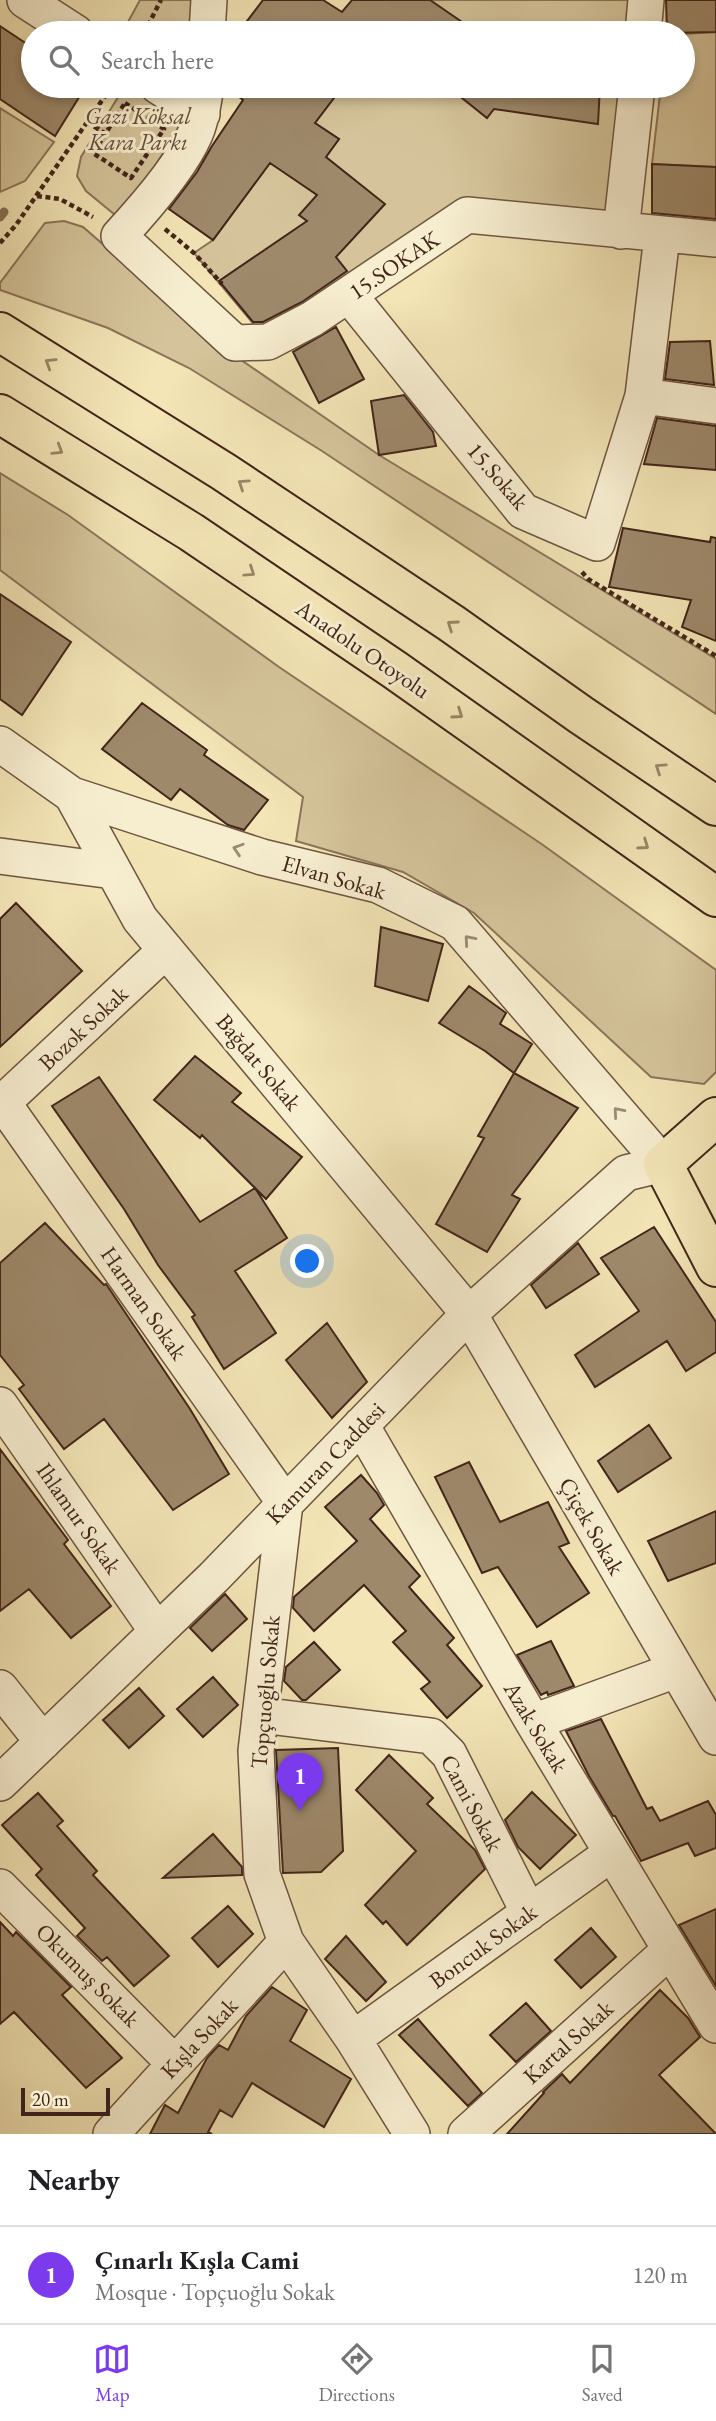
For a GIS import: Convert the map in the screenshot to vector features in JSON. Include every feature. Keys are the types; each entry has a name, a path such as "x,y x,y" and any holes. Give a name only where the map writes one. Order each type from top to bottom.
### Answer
{"main road":[{"path":"0,332 236,480 716,806"},
{"name":"Anadolu Otoyolu","path":"0,414 191,532 395,670 716,897"},
{"path":"716,1117 663,1164 716,1267"}],"street":[{"path":"24,0 57,21"},
{"path":"208,21 209,0"},
{"path":"644,21 646,0"},
{"path":"621,231 636,98"},
{"path":"119,236 143,210 187,150 195,134 204,100"},
{"name":"15.SOKAK","path":"119,236 235,343 268,342 312,320 467,215 662,236 716,239"},
{"name":"15.Sokak","path":"349,295 523,511 597,543 643,396 662,236"},
{"path":"643,396 716,406"},
{"name":"Elvan Sokak","path":"0,744 72,795 262,857 378,885 454,923 663,1164"},
{"name":"Bağdat Sokak","path":"72,795 140,919 470,1314"},
{"path":"0,856 113,871"},
{"name":"Bozok Sokak","path":"1,1104 166,950"},
{"name":"Harman Sokak","path":"1,1104 285,1503"},
{"name":"Kamuran Caddesi","path":"0,1783 157,1631 470,1314 626,1173 663,1164"},
{"name":"Çiçek Sokak","path":"470,1314 716,1737"},
{"name":"Ihlamur Sokak","path":"0,1405 157,1631"},
{"name":"Azak Sokak","path":"361,1425 533,1722 716,2025"},
{"name":"Topçuoğlu Sokak","path":"285,1503 256,1751 262,1874 286,1942 353,2039 412,2134"},
{"path":"533,1722 676,1670"},
{"path":"0,1688 43,1742"},
{"name":"Cami Sokak","path":"260,1715 431,1736 449,1754 529,1913"},
{"name":"Boncuk Sokak","path":"353,2039 612,1853"},
{"name":"Okumuş Sokak","path":"0,1887 175,2064"},
{"name":"Kışla Sokak","path":"111,2134 286,1942"},
{"name":"Kartal Sokak","path":"466,2134 670,1950"}],"path":[{"path":"150,21 161,0"},
{"path":"0,243 16,225 104,98"},
{"path":"125,103 164,129 131,178 93,153 106,134 125,103"},
{"path":"87,122 106,134"},
{"path":"37,195 60,199 78,207 119,236"},
{"path":"579,569 588,579 716,656"}],"green space":[{"path":"140,0 199,0 195,21 129,21"},
{"path":"404,0 637,0 634,21 387,21"},
{"path":"716,32 716,167 652,164 660,98 695,98 695,33"},
{"name":"Gazi Köksal Kara Parkı","path":"118,98 155,98 187,117 120,219 86,191 77,176 81,157"},
{"path":"334,98 626,98 613,218 467,204 261,333 194,253 213,240 270,163 305,186 339,139 315,123"},
{"path":"0,108 54,142 25,181 0,192"},
{"path":"64,221 83,227 218,344 379,455 716,659 716,714 322,451 189,368 108,328 0,290 0,283 45,223"},
{"path":"0,473 68,515 279,667 543,845 716,970 716,1072 704,1084 651,1077 474,913 403,872 296,841 303,797 0,570"}],"building":[{"path":"263,0 323,0 342,12 352,0 430,0 461,21 247,21"},
{"path":"666,0 716,0 716,32 695,32 695,21 667,21"},
{"path":"0,26 21,40 21,98 79,98 55,136 0,99"},
{"path":"241,98 334,98 315,123 339,139 326,157 385,204 336,257 347,271 302,302 263,322 253,322 219,281 307,221 299,215 317,195 270,163 213,240 169,209 197,172 243,100"},
{"path":"462,98 599,98 598,124 494,109 487,118"},
{"path":"652,164 716,167 716,219 652,213"},
{"path":"336,327 364,379 319,403 293,352"},
{"path":"710,341 714,385 665,379 670,342"},
{"path":"404,395 433,432 436,446 379,455 371,401"},
{"path":"657,418 716,426 716,470 644,464"},
{"path":"623,528 710,542 711,537 716,538 716,641 682,627 691,600 609,587"},
{"path":"0,594 71,642 22,715 0,699"},
{"path":"142,703 207,750 204,755 268,800 244,830 228,825 180,789 171,800 102,749"},
{"path":"16,903 82,971 0,1047 0,919"},
{"path":"381,927 443,944 428,1001 375,986"},
{"path":"469,986 506,1013 500,1024 532,1044 514,1073 485,1051 439,1023"},
{"path":"195,1056 241,1093 232,1102 302,1157 266,1199 202,1135 200,1138 154,1100"},
{"path":"514,1073 578,1108 512,1195 520,1199 487,1252 436,1224 484,1138 478,1136"},
{"path":"99,1077 200,1222 255,1188 287,1238 235,1271 276,1333 224,1369 192,1317 195,1315 158,1265 124,1209 52,1106"},
{"path":"45,1223 104,1285 106,1284 190,1409 229,1474 173,1510 104,1419 64,1449 19,1389 24,1385 0,1355 0,1263"},
{"path":"654,1227 716,1322 716,1352 686,1371 667,1341 595,1387 575,1355 639,1311 601,1258"},
{"path":"578,1243 599,1274 546,1308 531,1285"},
{"path":"327,1323 367,1382 332,1418 286,1360"},
{"path":"649,1425 671,1458 618,1492 598,1461"},
{"path":"0,1449 68,1540 64,1544 111,1606 71,1638 29,1589 0,1611"},
{"path":"469,1462 500,1522 548,1502 569,1543 559,1547 589,1593 537,1627 498,1567 482,1573 435,1477"},
{"path":"361,1475 384,1505 370,1519 420,1576 409,1587 454,1638 447,1645 482,1686 447,1718 421,1689 430,1682 393,1642 406,1631 364,1585 314,1631 293,1608 294,1597 357,1541 325,1507"},
{"path":"716,1511 716,1563 668,1581 648,1541"},
{"path":"225,1594 247,1619 212,1651 190,1628"},
{"path":"551,1641 574,1686 541,1695 517,1655"},
{"path":"314,1642 340,1670 306,1700 302,1700 284,1681 286,1667"},
{"path":"213,1677 238,1705 203,1737 177,1709"},
{"path":"139,1688 164,1716 129,1748 103,1720"},
{"path":"601,1719 647,1809 652,1807 660,1821 708,1801 716,1815 716,1848 695,1856 688,1843 641,1861 589,1776 566,1731"},
{"path":"338,1748 343,1851 321,1872 283,1873 276,1750"},
{"path":"389,1755 433,1798 427,1804 475,1850 485,1869 407,1945 386,1921 383,1924 365,1905 416,1851 356,1790"},
{"path":"532,1792 576,1835 540,1869 518,1847 505,1820"},
{"path":"38,1793 63,1821 57,1826 97,1871 93,1875 169,1956 134,1986 107,1957 102,1961 77,1936 85,1928 36,1875 42,1869 2,1825"},
{"path":"213,1834 242,1867 242,1875 163,1878"},
{"path":"228,1906 253,1934 218,1967 192,1938"},
{"path":"716,1909 716,1986 679,1925"},
{"path":"0,1922 13,1936 16,1932 71,1987 62,1995 122,2058 86,2088 14,2012 0,2024"},
{"path":"591,1928 616,1957 581,1988 555,1960"},
{"path":"346,1936 386,1982 366,2001 325,1959"},
{"path":"272,1987 307,2010 290,2041 351,2079 324,2127 252,2083 232,2117 220,2110 208,2132 212,2134 150,2134 165,2105 178,2113 207,2058 219,2045 228,2050 246,2016"},
{"path":"660,1990 688,2018 700,2037 659,2075 716,2134 507,2134 562,2074 570,2083"},
{"path":"526,2003 551,2031 516,2062 490,2035"},
{"path":"418,2019 482,2093 468,2106 399,2035"}],"waterway":[{"path":"0,217 4,212"}],"place":[{"name":"Çınarlı Kışla Cami","path":"300,1811"}]}
